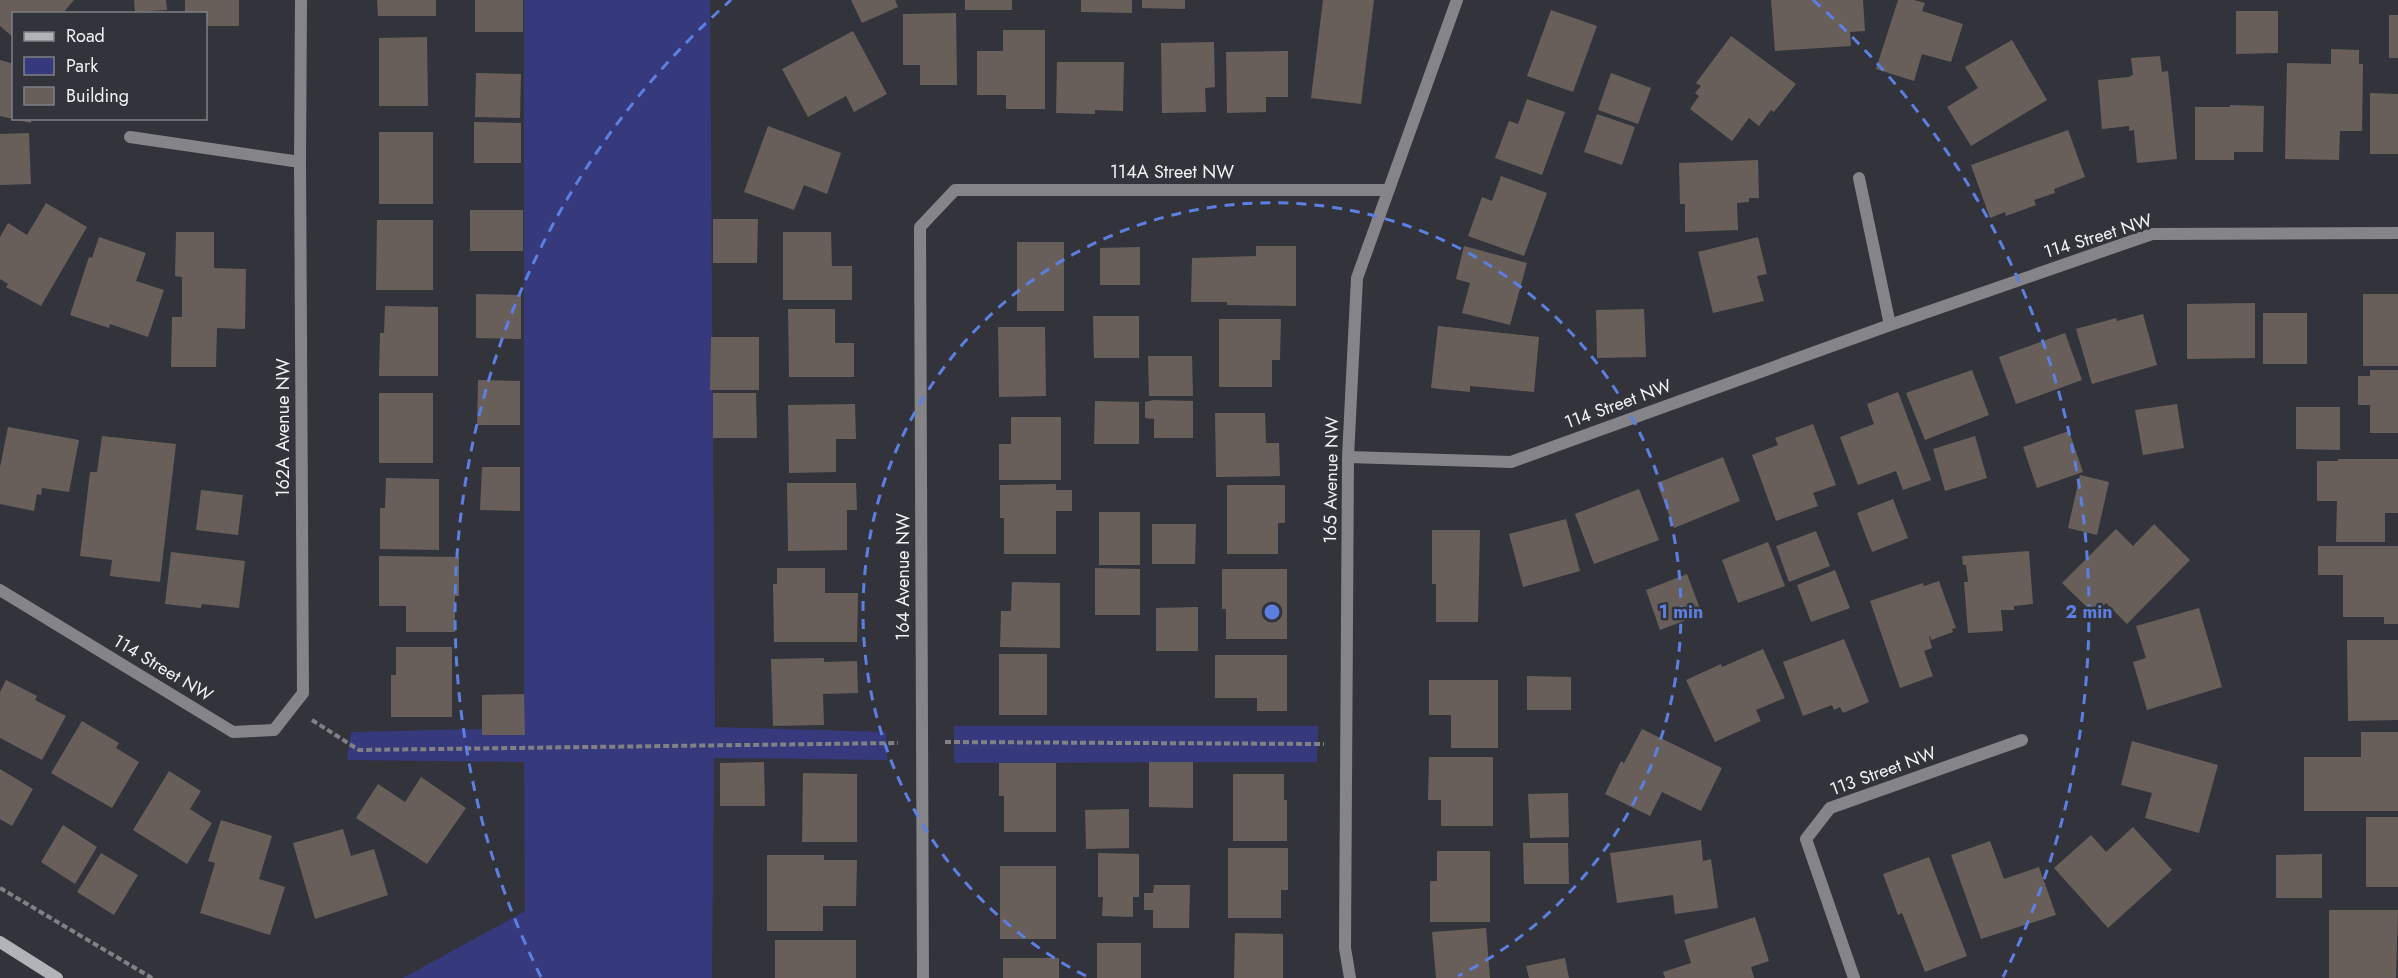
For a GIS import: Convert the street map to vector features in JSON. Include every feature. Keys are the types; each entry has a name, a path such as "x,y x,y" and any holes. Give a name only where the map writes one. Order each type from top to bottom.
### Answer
{"main road":[{"path":"0,942 57,978"}],"street":[{"name":"162A Avenue NW","path":"301,0 303,693"},
{"name":"165 Avenue NW","path":"1350,978 1345,948 1348,457 1357,278 1457,0"},
{"path":"130,137 300,162"},
{"path":"1859,178 1890,326"},
{"name":"114A Street NW","path":"955,190 1389,190"},
{"name":"164 Avenue NW","path":"923,978 920,227 955,190"},
{"name":"114 Street NW","path":"1348,457 1511,462 2152,234 2398,233"},
{"name":"114 Street NW","path":"0,590 233,732 274,730 303,693"},
{"name":"113 Street NW","path":"1854,978 1806,839 1830,808 2022,740"}],"path":[{"path":"292,707 359,750 922,742 1346,744"},
{"path":"0,888 152,978"}],"green space":[{"path":"524,0 710,0 715,727 886,732 887,760 714,758 712,978 403,978 525,911 524,762 347,760 351,732 524,728"},
{"path":"954,726 1318,726 1317,762 954,763"}],"building":[{"path":"0,0 74,0 64,12 12,12 12,36 0,26"},
{"path":"134,0 166,0 167,10 135,12"},
{"path":"185,0 239,0 239,26 207,26 207,12 185,12"},
{"path":"377,0 436,0 436,16 378,16"},
{"path":"475,0 523,0 523,32 475,32"},
{"path":"851,0 895,0 898,7 862,23"},
{"path":"965,0 1012,0 1012,10 965,10"},
{"path":"1081,0 1132,0 1132,13 1081,12"},
{"path":"1142,0 1185,0 1185,9 1142,8"},
{"path":"1323,0 1374,0 1361,104 1311,98"},
{"path":"1771,0 1863,0 1865,31 1850,32 1851,46 1775,51"},
{"path":"1898,0 1925,3 1922,11 1963,24 1951,62 1922,54 1914,81 1876,69"},
{"path":"1551,10 1597,26 1573,92 1527,76"},
{"path":"2236,11 2278,11 2278,53 2236,54"},
{"path":"956,13 957,85 920,85 920,65 903,65 903,14"},
{"path":"2389,15 2398,15 2398,58 2389,58"},
{"path":"1003,30 1045,30 1045,109 1006,109 1006,95 977,95 977,51 1003,51"},
{"path":"853,31 887,94 854,112 846,96 808,117 782,69"},
{"path":"1731,36 1796,84 1774,112 1771,110 1759,126 1749,118 1732,141 1690,109 1699,96 1695,93 1701,86 1696,83"},
{"path":"427,37 428,106 379,106 379,38"},
{"path":"2012,40 2047,100 1971,146 1947,107 1978,88 1965,67"},
{"path":"1214,42 1215,87 1205,88 1206,112 1162,113 1161,43"},
{"path":"2331,49 2359,50 2359,64 2363,64 2362,131 2340,131 2339,160 2285,159 2287,63 2331,64"},
{"path":"1288,51 1288,97 1266,97 1266,112 1227,113 1226,52"},
{"path":"2160,56 2162,72 2168,71 2177,159 2137,163 2134,130 2129,131 2129,126 2102,129 2098,80 2133,75 2131,58"},
{"path":"0,60 12,63 12,119 0,116"},
{"path":"1057,62 1124,62 1123,111 1095,110 1095,114 1056,113"},
{"path":"476,73 521,74 520,118 475,117"},
{"path":"1611,73 1651,88 1638,124 1598,110"},
{"path":"2370,93 2398,94 2398,154 2370,154"},
{"path":"1527,99 1565,112 1542,175 1495,158 1509,121 1518,124"},
{"path":"2230,105 2264,106 2263,152 2234,152 2234,160 2195,160 2195,107 2230,107"},
{"path":"1597,114 1635,127 1622,165 1584,152"},
{"path":"474,122 521,123 521,163 474,163"},
{"path":"768,126 841,153 827,194 804,185 794,210 744,192"},
{"path":"2068,130 2085,177 2054,189 2055,193 2034,200 2036,205 2006,216 2005,212 1990,218 1971,165"},
{"path":"379,132 433,132 433,204 379,204"},
{"path":"29,133 31,184 0,185 0,134"},
{"path":"1758,160 1759,198 1749,198 1749,202 1737,203 1738,230 1685,232 1685,204 1680,204 1679,163"},
{"path":"1501,176 1547,193 1524,256 1468,236 1482,197 1492,201"},
{"path":"46,203 87,227 41,306 6,287 8,284 0,279 0,237 8,223 27,235"},
{"path":"470,210 523,210 523,251 470,251"},
{"path":"713,219 758,219 757,263 713,263"},
{"path":"377,220 433,220 433,290 376,290"},
{"path":"176,232 214,232 214,268 246,269 245,329 217,328 216,367 171,367 172,317 182,317 182,277 175,276"},
{"path":"783,232 831,232 832,266 852,266 852,300 783,300"},
{"path":"99,237 146,253 136,281 164,290 148,337 110,324 109,328 70,315 89,257 92,258"},
{"path":"1758,237 1767,274 1757,276 1764,301 1713,313 1698,252"},
{"path":"1017,242 1064,242 1064,311 1017,311"},
{"path":"1256,246 1296,246 1296,306 1191,302 1192,258 1256,256"},
{"path":"1464,246 1527,263 1510,325 1462,313 1470,283 1456,279"},
{"path":"1140,247 1140,285 1100,285 1100,248"},
{"path":"476,294 521,295 521,339 476,338"},
{"path":"2363,294 2398,294 2398,366 2363,366"},
{"path":"2255,303 2255,358 2187,359 2187,304"},
{"path":"385,306 438,307 438,376 379,376 380,333 384,333"},
{"path":"788,309 835,309 835,343 854,343 854,377 789,377"},
{"path":"1644,309 1646,357 1597,358 1596,310"},
{"path":"2263,313 2307,313 2307,364 2263,364"},
{"path":"2143,314 2157,365 2092,384 2076,329 2116,318 2117,321"},
{"path":"1093,316 1139,316 1139,358 1094,358"},
{"path":"1219,319 1281,319 1280,360 1272,360 1272,387 1219,387"},
{"path":"1438,326 1539,337 1534,392 1470,386 1470,392 1431,388"},
{"path":"998,327 1045,327 1046,396 999,397"},
{"path":"2065,333 2082,380 2016,404 1999,357"},
{"path":"711,337 759,337 759,390 710,390"},
{"path":"1148,356 1192,356 1193,396 1149,396"},
{"path":"1972,370 1989,415 1925,440 1906,393"},
{"path":"2370,370 2398,370 2398,433 2370,433 2370,405 2358,405 2358,376 2370,376"},
{"path":"478,380 520,381 520,425 477,425"},
{"path":"1898,392 1931,480 1903,490 1896,471 1858,485 1840,437 1874,424 1867,404"},
{"path":"379,393 433,393 433,463 379,463"},
{"path":"713,393 756,393 757,438 713,438"},
{"path":"1154,400 1193,401 1193,438 1154,438 1154,419 1145,418 1145,402"},
{"path":"1095,401 1139,402 1139,444 1094,444"},
{"path":"855,404 856,439 836,439 836,472 789,473 788,405"},
{"path":"2177,404 2184,448 2143,455 2135,410"},
{"path":"2296,407 2340,407 2340,450 2296,449"},
{"path":"1215,413 1265,413 1266,443 1279,443 1280,476 1216,477"},
{"path":"1011,417 1061,417 1061,480 999,480 999,444 1011,444"},
{"path":"1813,424 1836,485 1813,493 1818,506 1776,521 1752,455 1778,445 1775,438"},
{"path":"8,427 79,440 69,492 42,488 41,495 37,494 34,511 0,504 0,467"},
{"path":"2069,431 2083,472 2037,488 2023,447"},
{"path":"102,436 176,444 160,582 110,576 112,560 80,556 90,472 97,472"},
{"path":"1975,436 1987,478 1945,491 1933,449"},
{"path":"1723,457 1740,501 1674,528 1657,483"},
{"path":"2338,459 2398,459 2398,513 2385,513 2385,542 2336,542 2337,501 2317,501 2317,461 2338,461"},
{"path":"482,467 520,467 520,511 480,510"},
{"path":"2080,475 2109,482 2097,535 2068,528"},
{"path":"386,478 439,479 439,550 380,549 380,508 385,508"},
{"path":"787,483 856,483 857,510 847,510 847,550 788,551"},
{"path":"1056,484 1056,490 1072,490 1072,511 1056,511 1056,554 1004,554 1004,518 1000,518 1000,485"},
{"path":"1227,485 1285,485 1285,523 1278,523 1278,554 1227,554"},
{"path":"1639,489 1659,540 1594,564 1575,514"},
{"path":"201,490 243,495 238,535 196,530"},
{"path":"1893,499 1908,538 1872,552 1857,513"},
{"path":"1099,512 1140,512 1140,565 1099,565"},
{"path":"1566,519 1580,571 1523,587 1509,534"},
{"path":"1152,524 1196,524 1195,564 1152,564"},
{"path":"2154,524 2190,560 2127,624 2106,603 2095,615 2062,583 2116,529 2133,546"},
{"path":"1432,530 1480,530 1478,622 1436,622 1436,584 1432,584"},
{"path":"1816,531 1830,566 1789,582 1776,546"},
{"path":"1768,542 1785,586 1738,603 1722,560"},
{"path":"2318,546 2398,546 2398,624 2384,624 2384,617 2343,617 2343,575 2318,575"},
{"path":"2029,551 2033,604 2014,606 2014,610 2001,610 2003,631 1968,633 1964,582 1968,582 1966,565 1963,565 1962,556"},
{"path":"171,552 245,561 239,608 202,604 201,608 165,604"},
{"path":"379,556 459,557 459,596 455,596 455,632 406,632 406,606 379,606"},
{"path":"777,568 825,568 825,593 858,593 857,642 774,642 773,584 777,584"},
{"path":"1095,568 1140,569 1140,615 1095,615"},
{"path":"1222,569 1287,569 1287,639 1226,639 1226,609 1222,609"},
{"path":"1835,570 1850,608 1811,622 1797,585"},
{"path":"1687,574 1702,614 1660,630 1646,590"},
{"path":"1939,581 1956,628 1952,629 1953,632 1931,640 1929,637 1932,648 1924,651 1933,676 1900,688 1870,601 1923,583 1924,586"},
{"path":"1012,582 1060,583 1060,648 1000,647 1001,611 1011,611"},
{"path":"1198,607 1198,651 1156,651 1156,608"},
{"path":"2199,608 2222,687 2147,710 2133,662 2146,658 2136,626"},
{"path":"1844,639 1869,702 1843,713 1840,707 1834,710 1832,705 1803,716 1783,662"},
{"path":"2347,640 2398,640 2398,720 2348,721"},
{"path":"396,647 452,647 452,717 391,717 391,675 396,675"},
{"path":"1763,649 1785,698 1756,710 1761,721 1715,742 1686,680"},
{"path":"999,654 1047,654 1047,715 999,715"},
{"path":"1215,655 1287,655 1287,711 1257,711 1257,698 1215,698"},
{"path":"824,658 824,662 857,661 858,693 823,694 824,725 773,726 771,659"},
{"path":"1527,676 1571,677 1571,710 1527,710"},
{"path":"6,680 37,696 35,700 66,716 42,760 0,738 0,692"},
{"path":"1429,680 1498,680 1498,748 1451,748 1451,715 1429,715"},
{"path":"524,694 525,735 482,735 482,695"},
{"path":"82,721 119,743 116,748 139,762 112,808 51,773"},
{"path":"1642,729 1722,768 1701,811 1662,792 1650,816 1605,794 1621,761 1624,763"},
{"path":"2361,732 2398,732 2398,811 2304,811 2304,757 2361,757"},
{"path":"2132,741 2218,765 2199,833 2145,818 2152,793 2121,785"},
{"path":"1429,757 1493,757 1493,826 1441,826 1441,800 1428,800"},
{"path":"764,762 765,806 720,806 720,763"},
{"path":"1149,762 1193,762 1193,808 1149,807"},
{"path":"999,763 1056,763 1056,832 1004,832 1004,796 999,796"},
{"path":"0,769 33,789 12,826 0,819"},
{"path":"169,771 201,791 190,809 212,823 187,864 133,830"},
{"path":"803,773 857,774 857,842 802,842"},
{"path":"1233,774 1284,774 1284,800 1287,800 1287,841 1233,841"},
{"path":"421,777 466,808 427,864 356,818 378,784 405,802"},
{"path":"1568,793 1569,837 1530,838 1528,794"},
{"path":"1129,809 1129,848 1086,849 1085,810"},
{"path":"2366,817 2398,817 2398,887 2366,887"},
{"path":"221,820 272,836 259,879 285,887 270,935 200,913 215,863 208,861"},
{"path":"63,825 97,847 75,884 41,862"},
{"path":"2133,827 2172,870 2108,928 2054,868 2091,835 2106,852"},
{"path":"343,829 351,856 374,849 388,895 315,919 293,843"},
{"path":"1701,840 1703,861 1711,859 1718,908 1675,914 1673,895 1617,903 1610,853"},
{"path":"1990,841 2004,879 2039,867 2056,915 1981,939 1951,855"},
{"path":"1523,843 1568,843 1569,884 1524,884"},
{"path":"1228,848 1288,848 1288,890 1281,890 1281,918 1228,918"},
{"path":"1437,851 1490,851 1490,922 1430,922 1430,881 1437,881"},
{"path":"101,853 138,875 114,915 77,892"},
{"path":"1098,853 1139,854 1139,897 1133,897 1133,917 1102,916 1103,897 1098,897"},
{"path":"2322,854 2322,898 2276,898 2276,855"},
{"path":"767,855 824,855 824,860 857,860 856,906 823,906 823,931 767,931"},
{"path":"1929,857 1967,956 1925,972 1902,913 1898,915 1883,874"},
{"path":"1000,866 1056,866 1056,939 1000,939"},
{"path":"1154,885 1190,885 1189,928 1153,928 1153,910 1144,910 1144,893 1153,893"},
{"path":"2329,910 2398,910 2396,978 2329,978"},
{"path":"1755,917 1769,961 1751,967 1754,978 1665,978 1663,972 1691,963 1684,940"},
{"path":"1486,928 1490,978 1436,978 1432,932"},
{"path":"1235,933 1283,934 1283,978 1234,978"},
{"path":"775,940 856,940 856,978 775,978"},
{"path":"1097,943 1141,943 1141,978 1097,978"},
{"path":"1003,958 1059,958 1059,978 1003,978"},
{"path":"1565,958 1569,978 1529,978 1526,966"}]}
